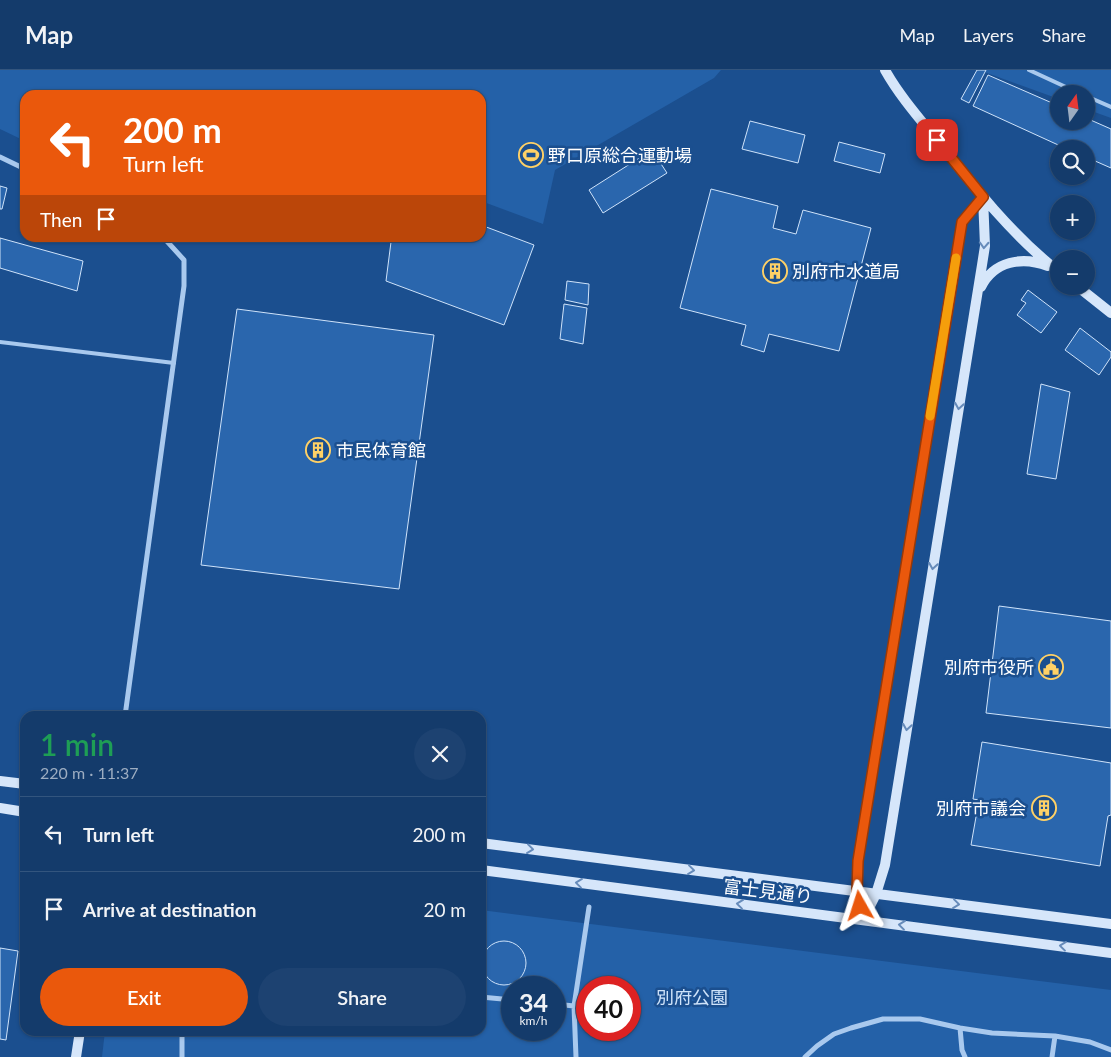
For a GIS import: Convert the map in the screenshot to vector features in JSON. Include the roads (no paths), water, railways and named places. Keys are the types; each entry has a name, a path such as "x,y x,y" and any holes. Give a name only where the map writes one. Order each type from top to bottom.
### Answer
{"street":[{"path":"885,70 903,98 983,197 1020,237 1050,264"},
{"path":"0,157 20,167"},
{"path":"863,920 876,894 885,865 978,294 985,246 983,197"},
{"path":"863,920 857,892 858,861 962,222 983,197"},
{"path":"126,711 184,286 184,260 168,242"},
{"path":"978,294 990,274 1016,261 1039,262 1050,267"},
{"path":"1088,295 1111,313"},
{"path":"0,781 20,783"},
{"path":"0,808 20,811"},
{"path":"486,844 1111,924"},
{"name":"富士見通り","path":"486,871 1111,953"},
{"path":"576,1057 574,1006 588,907"},
{"path":"486,997 501,999"},
{"path":"566,1005 574,1006"},
{"path":"805,1057 834,1034 883,1019 920,1019 992,1033 1055,1036 1090,1042 1111,1050"},
{"path":"960,1028 962,1050 965,1057"},
{"path":"76,1057 79,1036"},
{"path":"182,1036 182,1057"},
{"path":"1052,1057 1055,1036"}],"lane":[{"path":"1029,70 1062,85"},
{"path":"1095,100 1111,108"},
{"path":"0,342 174,363"}],"place":[{"name":"野口原総合運動場","path":"531,155"},
{"name":"別府市水道局","path":"775,271"},
{"name":"市民体育館","path":"318,450"},
{"name":"別府市役所","path":"1051,667"},
{"name":"別府市議会","path":"1044,808"}],"park label":[{"name":"別府公園","path":"692,997"}]}
